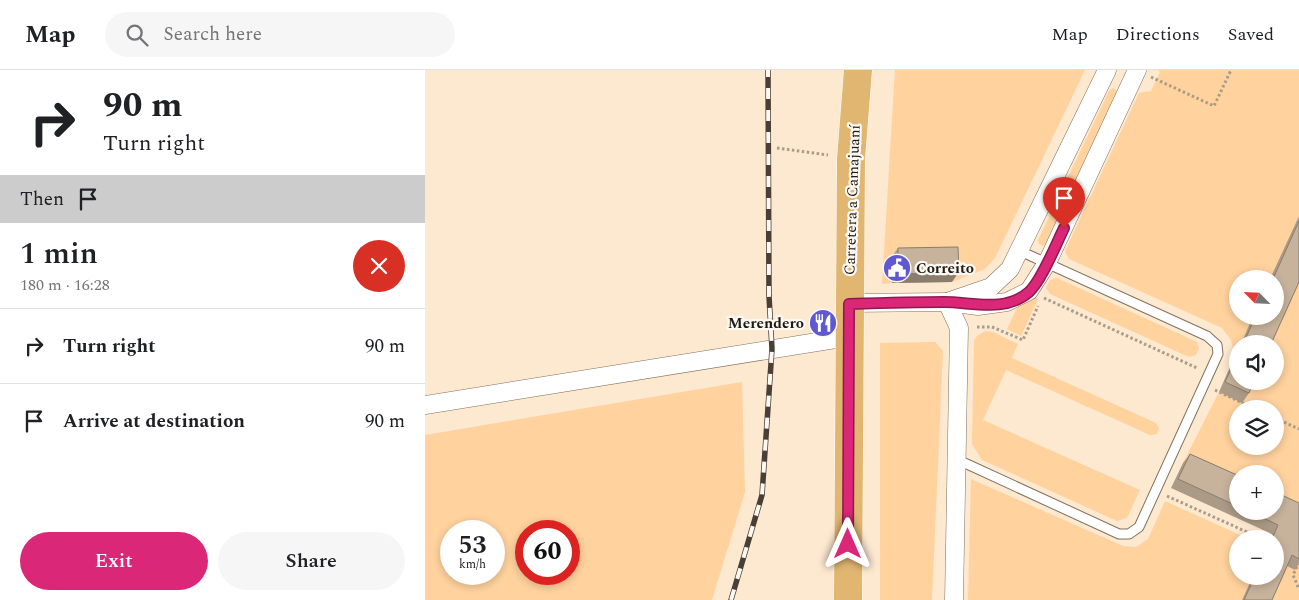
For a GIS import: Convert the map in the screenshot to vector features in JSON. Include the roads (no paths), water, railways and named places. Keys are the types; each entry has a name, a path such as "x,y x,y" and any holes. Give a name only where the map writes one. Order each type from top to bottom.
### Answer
{"main road":[{"name":"Carretera a Camajuaní","path":"848,600 848,337 851,159 858,70"}],"street":[{"path":"947,302 991,286 1010,269 1021,250 1107,70"},
{"path":"849,304 947,302 978,306 1007,302 1029,292 1047,263 1137,70"},
{"path":"947,302 959,328 954,600"},
{"path":"425,405 848,337"}],"lane":[{"path":"956,458 1119,534 1129,534 1139,527 1218,354 1217,345 1207,336 1021,250"}],"railway":[{"path":"731,600 762,495 772,349 769,296 768,70"}],"place":[{"name":"Correito","path":"897,268"},
{"name":"Merendero","path":"823,323"}]}
